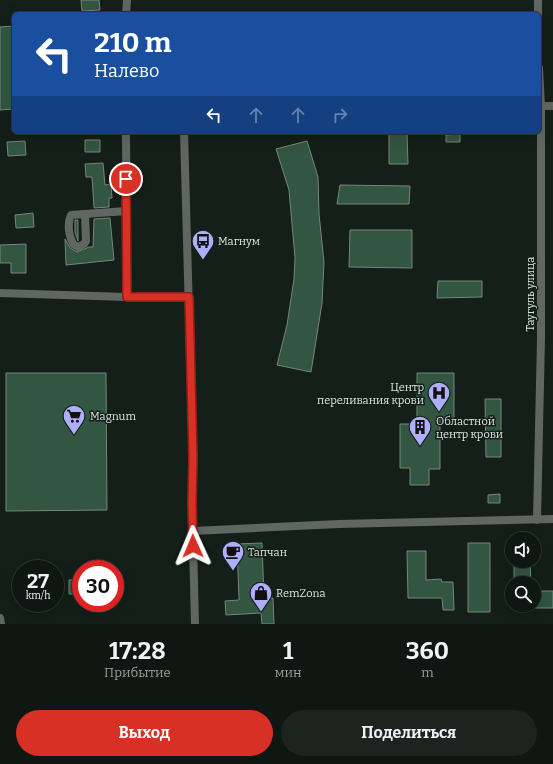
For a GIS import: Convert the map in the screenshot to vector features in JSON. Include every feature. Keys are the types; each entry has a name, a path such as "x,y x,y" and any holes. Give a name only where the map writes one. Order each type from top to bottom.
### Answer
{"street":[{"path":"126,0 126,12"},
{"path":"538,0 538,12"},
{"path":"541,106 553,106"},
{"name":"Таугуль улица","path":"537,520 542,338 541,106"},
{"path":"126,134 127,297"},
{"path":"184,134 193,458 195,624"},
{"path":"85,214 126,211"},
{"path":"0,293 127,297 189,297"},
{"path":"193,531 340,524 553,519"},
{"path":"0,618 1,624"}],"building":[{"path":"81,0 99,0 100,10 82,11"},
{"path":"12,26 12,109 0,110 0,27"},
{"path":"389,134 407,134 408,164 389,164"},
{"path":"460,134 460,142 446,142 446,135"},
{"path":"85,140 100,140 100,152 85,152"},
{"path":"25,141 26,155 8,156 7,142"},
{"path":"307,141 318,177 319,214 324,262 322,303 311,372 277,365 287,325 294,279 295,258 289,190 276,149"},
{"path":"103,163 105,185 111,184 112,198 109,198 109,207 94,208 92,177 86,177 85,164"},
{"path":"340,185 410,186 409,204 337,204"},
{"path":"33,213 34,227 16,228 15,215"},
{"path":"110,218 114,260 66,265 65,239 70,248 77,252 93,247 94,219"},
{"path":"75,220 78,220 78,241 75,232"},
{"path":"350,230 412,230 412,268 349,267"},
{"path":"26,244 26,273 11,273 11,263 0,263 0,245"},
{"path":"438,281 482,281 482,297 437,298"},
{"name":"Magnum","path":"6,373 106,373 107,510 6,511"},
{"name":"Областной центр крови","path":"417,373 454,373 454,418 440,418 440,469 429,469 429,485 410,485 410,468 400,468 400,424 417,424"},
{"path":"485,399 501,399 501,457 486,457"},
{"path":"500,494 500,503 488,503 488,495"},
{"path":"262,543 264,599 273,598 274,624 262,624 261,613 226,615 225,601 239,600 237,544"},
{"path":"468,543 490,543 490,612 468,612"},
{"path":"407,551 426,551 426,580 441,579 442,582 453,582 454,610 443,610 442,598 408,598"},
{"path":"514,568 530,568 531,576 514,576"},
{"path":"69,580 72,580 72,594 69,594"},
{"path":"541,591 553,591 553,608 541,608"}],"place":[{"name":"Магнум","path":"203,260"},
{"name":"Центр переливания крови","path":"439,412"},
{"name":"Magnum","path":"74,436"},
{"name":"Областной центр крови","path":"420,446"},
{"name":"Тапчан","path":"233,572"},
{"name":"RemZona","path":"261,612"}],"route":[{"path":"126,179 127,297 189,297 193,458 193,546"}]}
